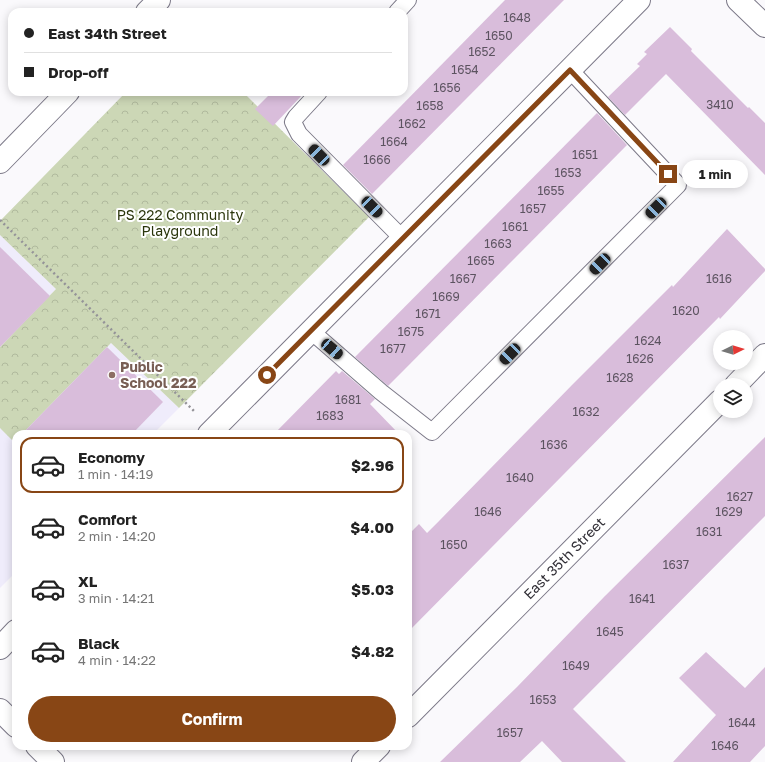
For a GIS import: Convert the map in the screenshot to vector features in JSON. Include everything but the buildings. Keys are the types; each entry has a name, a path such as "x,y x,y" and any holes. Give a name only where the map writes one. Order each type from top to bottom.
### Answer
{"street":[{"path":"151,8 159,0"},
{"path":"216,430 402,238 639,0"},
{"path":"738,0 765,26"},
{"path":"0,162 64,96"},
{"path":"743,378 765,355"},
{"name":"East 35th Street","path":"412,712 713,408"},
{"path":"0,648 12,635"},
{"path":"0,710 12,722"},
{"path":"41,750 53,762"},
{"path":"363,762 375,750"}],"lane":[{"path":"401,8 408,0"},
{"path":"311,331 381,392 432,432 678,185 570,70"},
{"path":"316,96 293,122 299,134 402,238"}],"path":[{"path":"0,220 210,430"}],"shaded area":[{"path":"0,235 56,289 0,347"},
{"name":"Public School 222","path":"111,343 179,408 157,430 26,430"},
{"path":"0,428 12,439 12,576 0,588"}],"green space":[{"name":"PS 222 Community Playground","path":"122,96 247,96 369,217 179,408 111,343 26,430 12,430 12,440 0,428 0,347 56,289 0,235 0,221"}],"place":[{"name":"Public School 222","path":"112,375"}],"route":[{"path":"267,375 570,70 668,174"}]}
